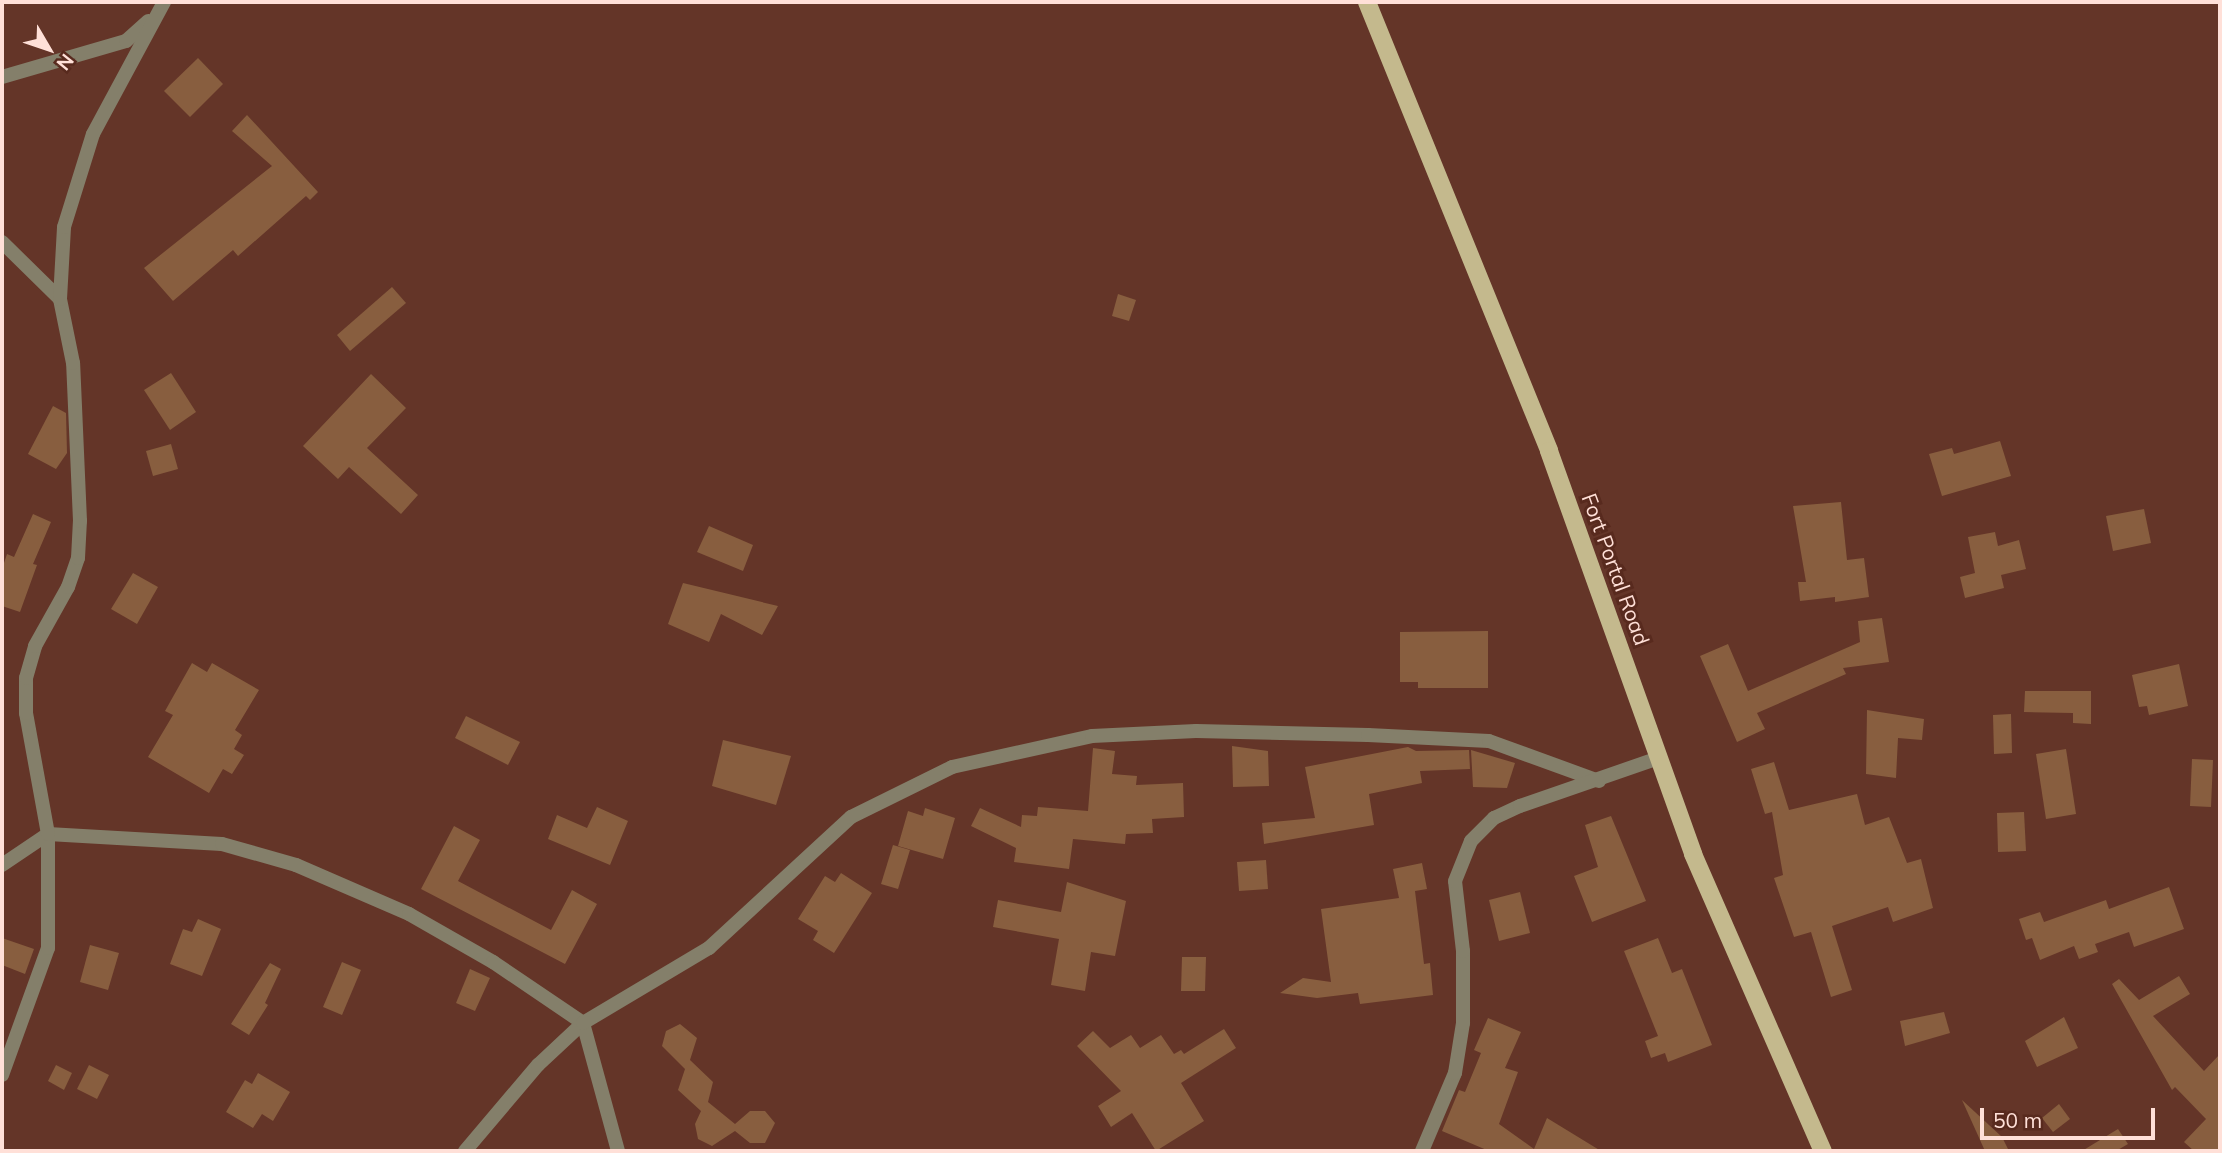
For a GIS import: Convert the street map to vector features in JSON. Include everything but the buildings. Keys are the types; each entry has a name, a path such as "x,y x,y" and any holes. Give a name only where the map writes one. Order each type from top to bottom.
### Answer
{"main road":[{"name":"Fort Portal Road","path":"1367,2 1549,451 1693,853 1824,1151"}],"street":[{"path":"2,77 126,41 160,8"},
{"path":"2,1075 48,948 48,834 26,713 26,678 34,646 68,587 78,558 76,403 60,299 64,228 93,134 160,8"},
{"path":"2,242 60,299"},
{"path":"465,1151 538,1065 583,1023 709,948 851,817 952,767 1092,736 1195,731 1355,734 1489,741 1599,781"},
{"path":"1422,1151 1455,1073 1463,1023 1463,951 1455,881 1471,841 1494,818 1659,758"},
{"path":"2,865 48,834 222,844 296,865 410,914 493,962 583,1023 618,1151"}]}
